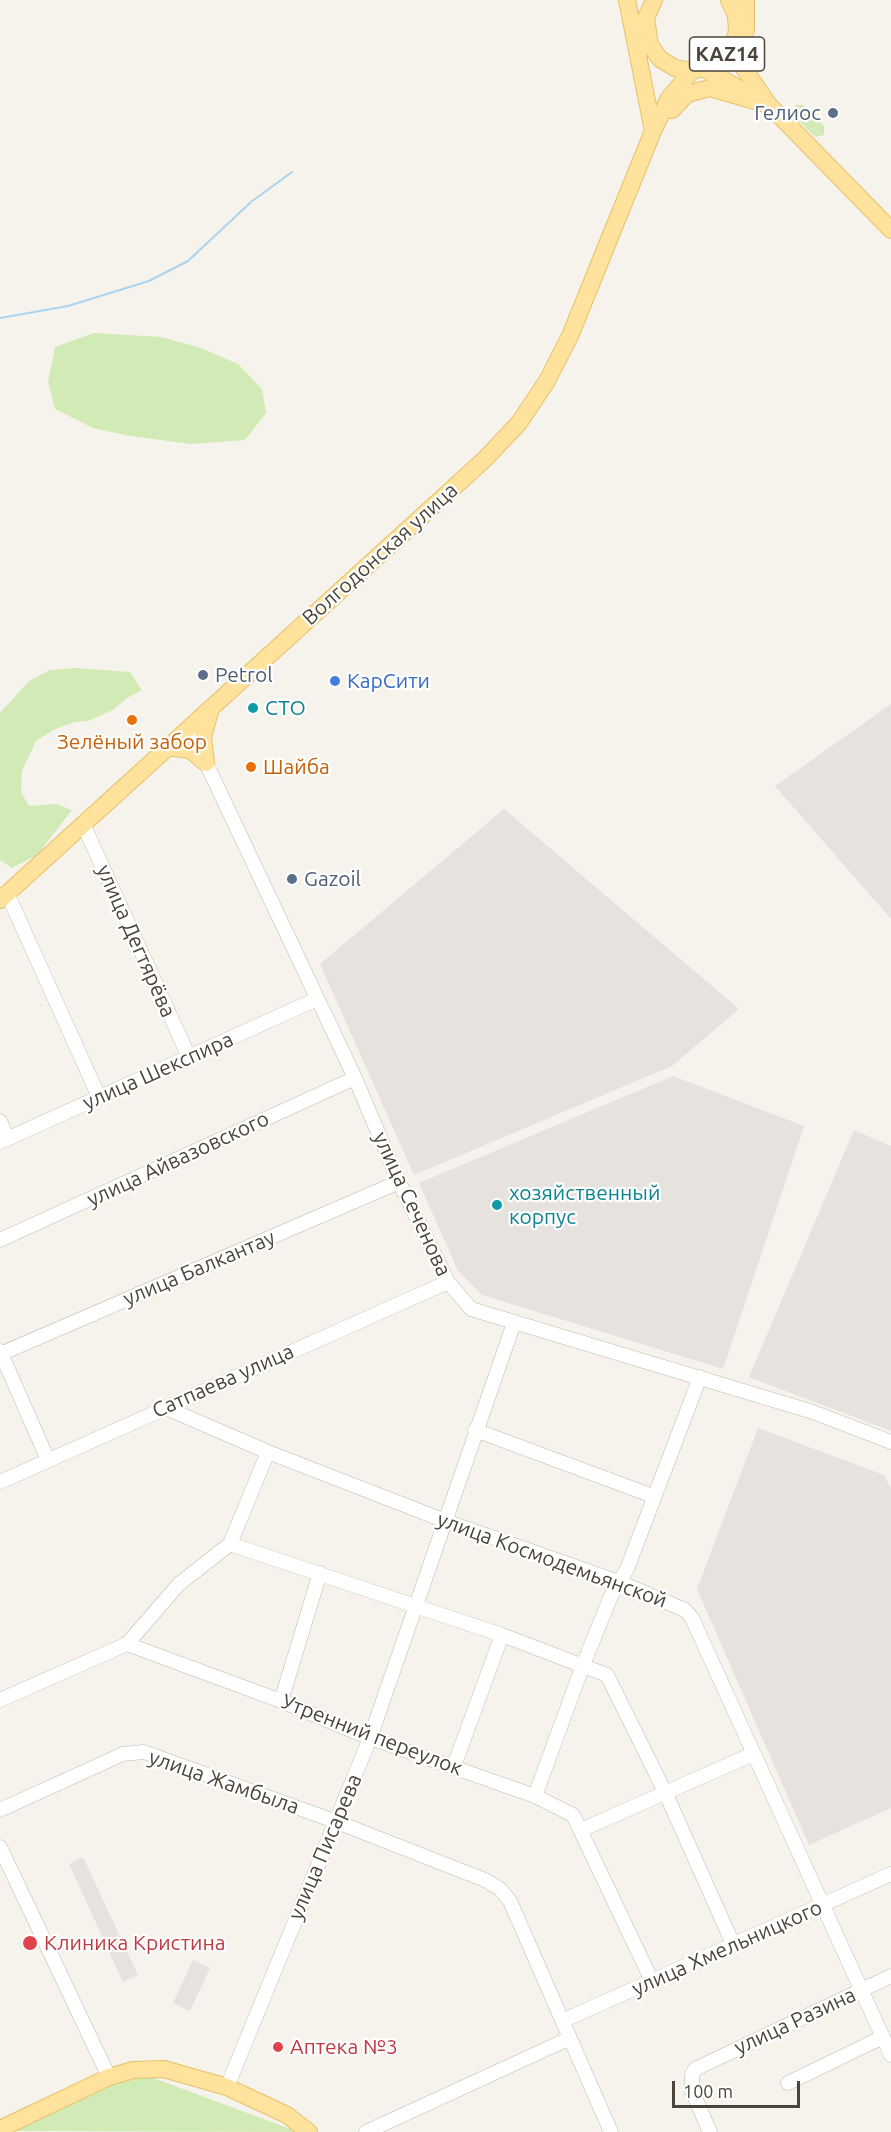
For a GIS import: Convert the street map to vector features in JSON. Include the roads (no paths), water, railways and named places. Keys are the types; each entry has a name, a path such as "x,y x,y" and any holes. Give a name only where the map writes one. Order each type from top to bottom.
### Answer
{"main road":[{"path":"627,0 653,130"},
{"path":"638,0 646,18 650,45 654,88 653,130"},
{"path":"646,18 654,0"},
{"path":"746,0 745,22 751,58 769,105"},
{"name":"KAZ14","path":"650,45 660,59 675,68 698,70 726,55 737,32 735,5"},
{"path":"737,32 743,67 769,105 891,230"},
{"path":"698,70 769,105"},
{"name":"Волгодонская улица","path":"4,897 485,459 519,423 547,381 570,336 653,130 669,99 698,70"},
{"path":"653,130 687,94 710,88 769,105"},
{"path":"207,763 203,737 212,706"},
{"path":"167,747 190,750 207,763"},
{"path":"0,2129 109,2077 133,2070 164,2069 227,2087 288,2115 309,2132"}],"street":[{"name":"улица Сеченова","path":"189,727 355,1078 399,1182 448,1282 471,1309 813,1412 891,1442"},
{"name":"улица Дегтярёва","path":"83,824 189,1057"},
{"path":"4,897 99,1097"},
{"name":"улица Шекспира","path":"4,1140 317,999"},
{"name":"улица Айвазовского","path":"0,1240 355,1078"},
{"path":"0,1121 4,1140"},
{"name":"улица Балкантау","path":"0,1353 399,1182"},
{"name":"Сатпаева улица","path":"0,1482 448,1282"},
{"name":"улица Писарева","path":"227,2087 370,1738 443,1520 514,1323"},
{"path":"0,1353 48,1460"},
{"path":"535,1796 583,1665 619,1582 700,1377"},
{"name":"улица Космодемьянской","path":"164,1407 268,1452 443,1520 619,1582 684,1610 692,1618 891,2055"},
{"path":"476,1430 653,1496"},
{"path":"0,1700 127,1644 179,1584 230,1544 268,1452"},
{"path":"230,1544 414,1604 607,1675 666,1794 733,1944"},
{"path":"281,1701 320,1573"},
{"path":"454,1766 502,1635"},
{"name":"Утренний переулок","path":"127,1644 281,1701 370,1738 535,1796 573,1815 652,1981"},
{"name":"улица Жамбыла","path":"0,1810 123,1754 144,1752 337,1822 486,1880 500,1888 510,1901 611,2132"},
{"path":"581,1830 753,1754"},
{"path":"0,1847 109,2077"},
{"name":"улица Хмельницкого","path":"562,2021 891,1874"},
{"name":"улица Разина","path":"710,2132 692,2091 692,2075 696,2069 891,1976"},
{"path":"788,2083 883,2037"},
{"path":"366,2132 568,2038"}],"waterway":[{"path":"0,318 68,306 149,281 188,261 251,202 292,172"}],"place":[{"name":"Гелиос","path":"833,113"},
{"name":"Petrol","path":"203,675"},
{"name":"КарСити","path":"335,681"},
{"name":"СТО","path":"253,708"},
{"name":"Зелёный забор","path":"132,720"},
{"name":"Шайба","path":"251,767"},
{"name":"Gazoil","path":"292,879"},
{"name":"хозяйственный корпус","path":"497,1205"},
{"name":"Клиника Кристина","path":"30,1943"},
{"name":"Аптека №3","path":"278,2047"}]}
